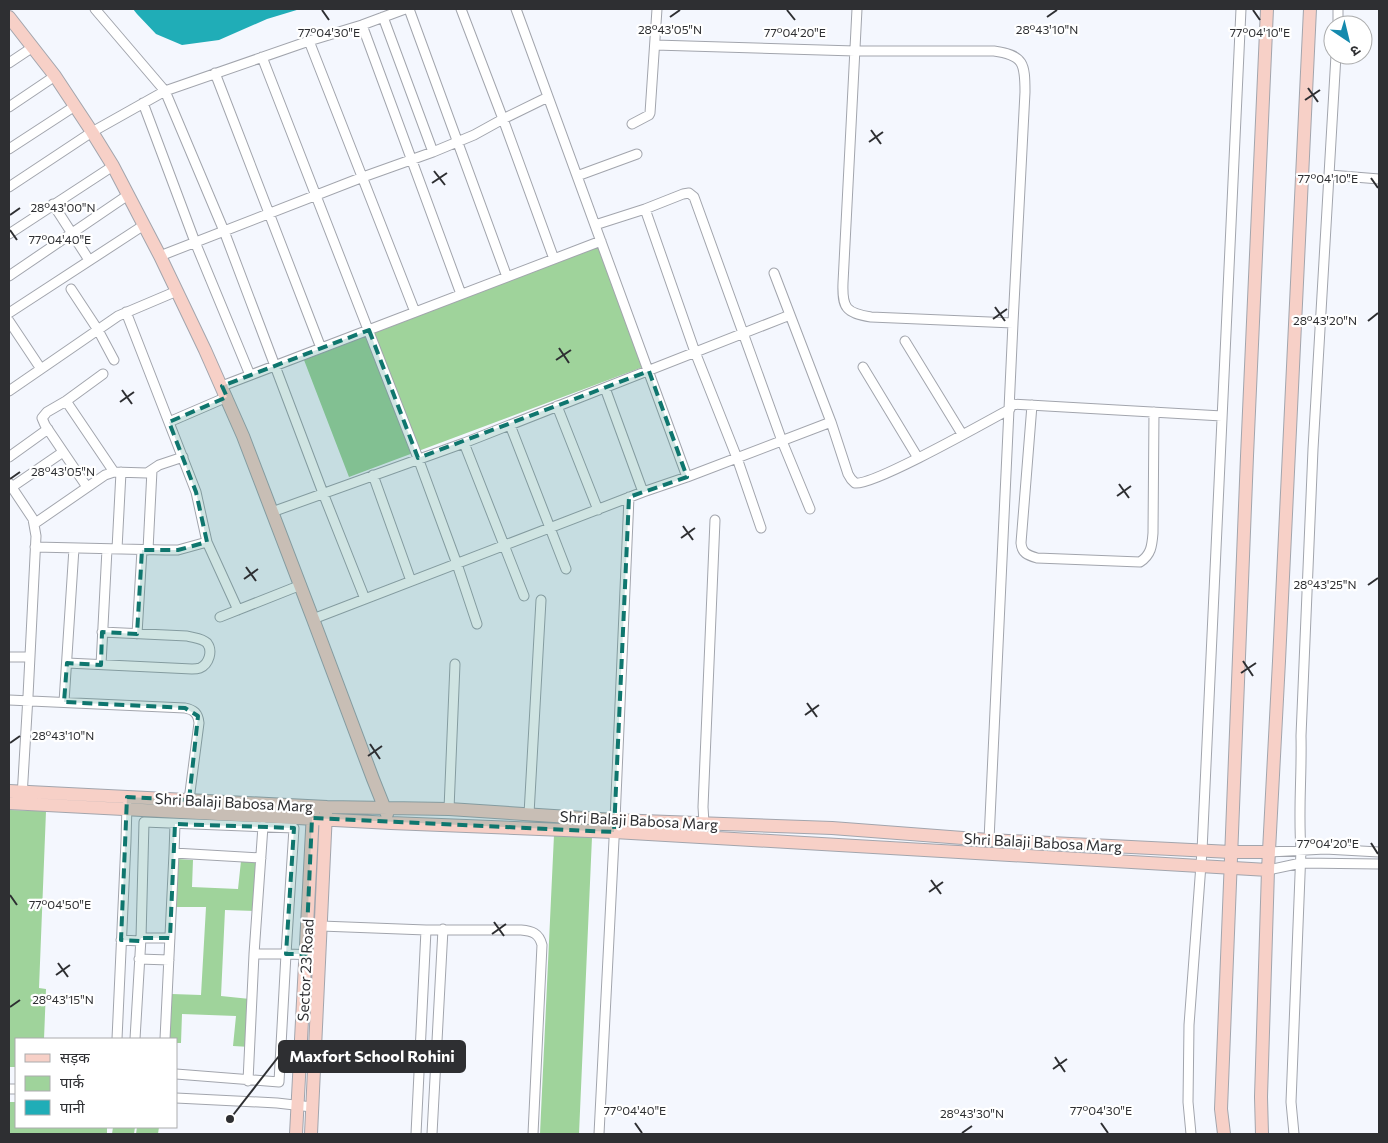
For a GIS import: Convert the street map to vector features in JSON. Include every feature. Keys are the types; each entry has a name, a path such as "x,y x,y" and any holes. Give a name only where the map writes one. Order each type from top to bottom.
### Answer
{"street":[{"path":"95,9 165,91 224,231 365,599"},
{"path":"9,187 92,132 165,91 407,9 507,277"},
{"path":"461,9 554,259"},
{"path":"516,9 687,477"},
{"path":"632,124 650,113 657,9"},
{"path":"857,9 843,295 848,308 855,315 870,317 1013,323"},
{"path":"1191,1134 1188,1102 1190,1025 1202,851 1241,9"},
{"path":"1224,1134 1221,1109 1230,852 1267,9"},
{"path":"1262,1134 1261,1097 1268,870 1310,9"},
{"path":"9,17 55,76 113,166 178,291 224,392 391,822"},
{"path":"383,17 433,152"},
{"path":"362,25 461,294"},
{"path":"309,41 415,312"},
{"path":"655,45 855,51 994,51 1014,56 1024,69 1025,92 990,840"},
{"path":"9,63 32,47"},
{"path":"262,57 418,458 477,624"},
{"path":"1294,1134 1292,1093 1301,863 1301,736 1313,449 1336,65"},
{"path":"215,73 321,348"},
{"path":"9,107 55,76"},
{"path":"160,256 458,142 548,98"},
{"path":"143,103 195,242 250,375"},
{"path":"9,149 75,106"},
{"path":"578,176 637,154"},
{"path":"9,234 113,166"},
{"path":"1330,175 1379,179"},
{"path":"595,225 645,209 683,194 689,193 694,197 742,334 810,509"},
{"path":"9,276 128,195"},
{"path":"53,204 89,260"},
{"path":"645,209 695,352 737,458 762,528"},
{"path":"9,314 144,225"},
{"path":"169,422 224,392 250,375 601,241"},
{"path":"774,273 831,422 848,474 855,483 861,484 869,481 918,458 1010,406 1032,405 1222,416"},
{"path":"71,289 98,330 114,360"},
{"path":"9,391 118,316 178,291"},
{"path":"126,312 196,492 207,542 238,610"},
{"path":"272,512 464,443 790,315"},
{"path":"9,321 41,369"},
{"path":"905,341 962,434"},
{"path":"863,367 918,458"},
{"path":"87,487 42,418 103,374"},
{"path":"604,388 643,492"},
{"path":"66,401 118,472 117,549"},
{"path":"1032,405 1021,543 1026,554 1037,558 1140,562 1150,553 1153,533 1154,412"},
{"path":"557,406 598,510"},
{"path":"313,619 629,497 831,422"},
{"path":"510,425 566,570"},
{"path":"9,457 48,429"},
{"path":"464,443 524,596"},
{"path":"17,799 28,700 36,536 33,519 10,485 63,452"},
{"path":"34,524 105,476 118,472 147,473 159,465 183,457"},
{"path":"137,634 152,470"},
{"path":"373,475 411,581"},
{"path":"599,1134 629,497"},
{"path":"704,823 703,808 715,520"},
{"path":"35,546 178,550 207,542"},
{"path":"64,702 74,548"},
{"path":"101,665 107,549"},
{"path":"220,617 300,585"},
{"path":"529,814 541,600"},
{"path":"67,663 192,669 200,668 208,662 210,656 206,643 200,639 188,636 102,632"},
{"path":"9,657 29,657"},
{"path":"449,808 455,664"},
{"path":"9,700 185,708 193,710 198,716 199,723 189,800"},
{"name":"Shri Balaji Babosa Marg","path":"9,791 17,799 313,812"},
{"name":"Shri Balaji Babosa Marg","path":"127,803 189,800 326,813 391,822 614,826 1268,870"},
{"path":"116,1038 127,803"},
{"name":"Shri Balaji Babosa Marg","path":"326,813 384,807 449,808 529,814 614,826 704,823 832,828 990,840 1202,851 1269,852"},
{"name":"Sector 23 Road","path":"296,1134 313,812"},
{"name":"Sector 23 Road","path":"311,1134 326,813"},
{"path":"135,1038 141,939 144,822 294,828 279,1082 178,1074"},
{"path":"165,1038 175,824"},
{"path":"248,1081 263,826"},
{"path":"1269,852 1340,849 1379,852"},
{"path":"174,853 261,858"},
{"path":"1268,870 1301,863 1379,864"},
{"path":"321,926 530,931 536,934 542,944 533,1134"},
{"path":"416,1134 426,930"},
{"path":"432,1134 443,930"},
{"path":"122,940 170,938"},
{"path":"254,954 320,955"},
{"path":"140,960 169,960"},
{"path":"420,1055 437,1055"},
{"path":"178,1098 312,1107"}],"highlighted area":[{"path":"369,330 418,458 649,371 687,477 629,497 614,832 312,818 306,954 286,954 294,828 175,824 170,938 141,938 140,941 121,940 127,797 189,800 198,716 185,708 64,702 67,663 101,665 102,632 137,634 142,550 178,550 207,542 196,492 169,422 227,397 222,386"}],"green space":[{"path":"598,247 643,367 349,477 304,360"},
{"path":"9,810 46,811 39,988 46,989 44,1038 15,1038 15,1067 9,1067"},
{"path":"554,835 592,837 579,1134 540,1134"},
{"path":"178,859 193,860 192,887 238,889 241,861 258,861 255,911 225,910 221,996 250,999 250,1047 233,1046 236,1016 182,1014 181,1043 178,1043 178,1038 169,1038 172,994 201,995 206,907 174,907"},
{"path":"9,1102 15,1102 15,1128 107,1128 107,1134 9,1134"},
{"path":"113,1128 135,1128 134,1134 112,1134"},
{"path":"137,1128 159,1128 158,1134 136,1134"}],"water":[{"path":"133,9 300,9 267,19 219,40 182,45 156,34"}],"place":[{"name":"Maxfort School Rohini","path":"230,1119"}]}
